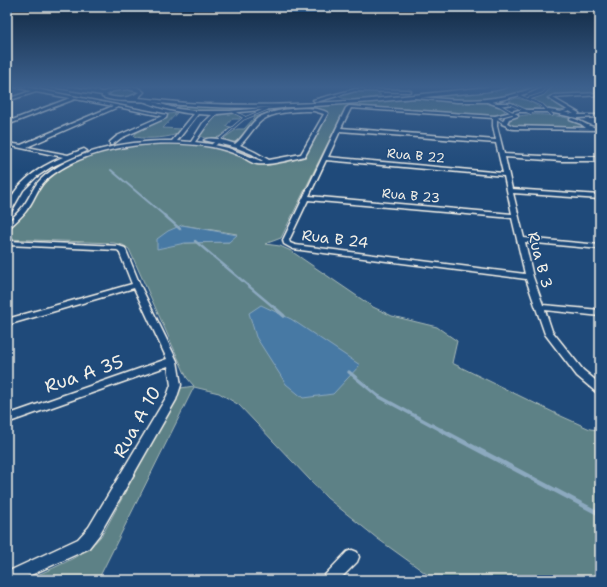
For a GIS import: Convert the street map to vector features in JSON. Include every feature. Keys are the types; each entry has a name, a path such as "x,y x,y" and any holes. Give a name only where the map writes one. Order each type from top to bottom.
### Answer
{"street":[{"path":"7,124 32,114"},
{"path":"22,147 99,114"},
{"path":"114,146 114,140 165,116 163,114"},
{"path":"176,140 196,114"},
{"path":"193,141 205,124 215,114"},
{"path":"237,145 243,141 261,118 270,114"},
{"path":"193,141 234,151 256,163 298,156 305,153 325,114"},
{"name":"Rua B 24","path":"345,114 286,240 287,244 293,247 529,277"},
{"name":"Rua B 24","path":"458,114 495,117"},
{"path":"495,117 512,114"},
{"path":"513,114 507,118 504,123 514,128"},
{"path":"555,114 583,123 591,129"},
{"path":"568,114 582,117"},
{"path":"578,114 600,128"},
{"path":"564,117 600,116"},
{"name":"Rua B 3","path":"495,117 499,142 529,277 548,332 580,373 600,389"},
{"path":"190,123 205,124"},
{"path":"497,130 503,128 600,128"},
{"path":"338,129 499,142"},
{"path":"129,133 127,137 135,142"},
{"path":"7,214 20,189 30,179 44,169 68,156 114,146 135,142 176,140 218,141 237,145 256,154 268,162"},
{"path":"7,144 78,159"},
{"path":"7,227 25,208 32,192 45,178 64,165 114,146"},
{"path":"502,155 561,159 600,159"},
{"name":"Rua B 22","path":"324,158 506,174"},
{"path":"510,191 600,197"},
{"name":"Rua B 23","path":"306,198 515,216"},
{"path":"521,240 600,247"},
{"name":"Rua A 10","path":"7,243 119,248 122,250 136,285 172,361 176,385 172,397 94,531 83,544 7,579"},
{"path":"7,322 136,285"},
{"path":"539,307 600,313"},
{"name":"Rua A 35","path":"7,419 172,361"},
{"path":"330,580 352,556"}],"lane":[{"path":"240,114 244,116 243,119"},
{"path":"213,145 243,119 254,114"},
{"path":"495,117 507,118"},
{"path":"495,117 504,123"}],"green space":[{"path":"168,114 176,114 163,128 181,129 175,135 153,138 134,136 136,133 167,117"},
{"path":"223,114 237,114 241,117 239,119 232,119 226,126 231,127 217,138 209,139 200,136 213,117"},
{"path":"267,114 240,139 234,142 229,142 224,138 237,129 244,129 255,117"},
{"path":"328,114 342,114 281,238 265,244 280,246 291,251 373,307 392,316 437,327 457,341 452,363 561,416 590,429 600,430 600,568 594,580 435,580 378,539 327,498 239,405 219,393 194,387 98,580 27,580 81,554 98,539 105,530 181,388 194,386 187,378 129,249 123,245 114,243 7,239 7,231 28,210 38,190 46,181 63,169 83,159 104,152 151,144 197,145 225,150 257,164 305,155 308,153","holes":["182,225 237,234 229,242 185,243"]},
{"path":"469,114 497,114 491,116"},
{"path":"518,116 565,117 579,122 583,126 579,128 517,127 508,123"}],"water":[{"path":"182,225 237,235 229,242 185,243 157,249 157,239 168,231"},
{"path":"261,305 291,319 360,365 333,394 303,398 286,384 256,337 249,313"}],"waterway":[{"path":"111,170 165,216"},
{"path":"164,215 180,229"},
{"path":"195,241 276,309"},
{"path":"275,308 284,316"},
{"path":"349,372 378,396 443,431"},
{"path":"441,430 600,514"}]}
